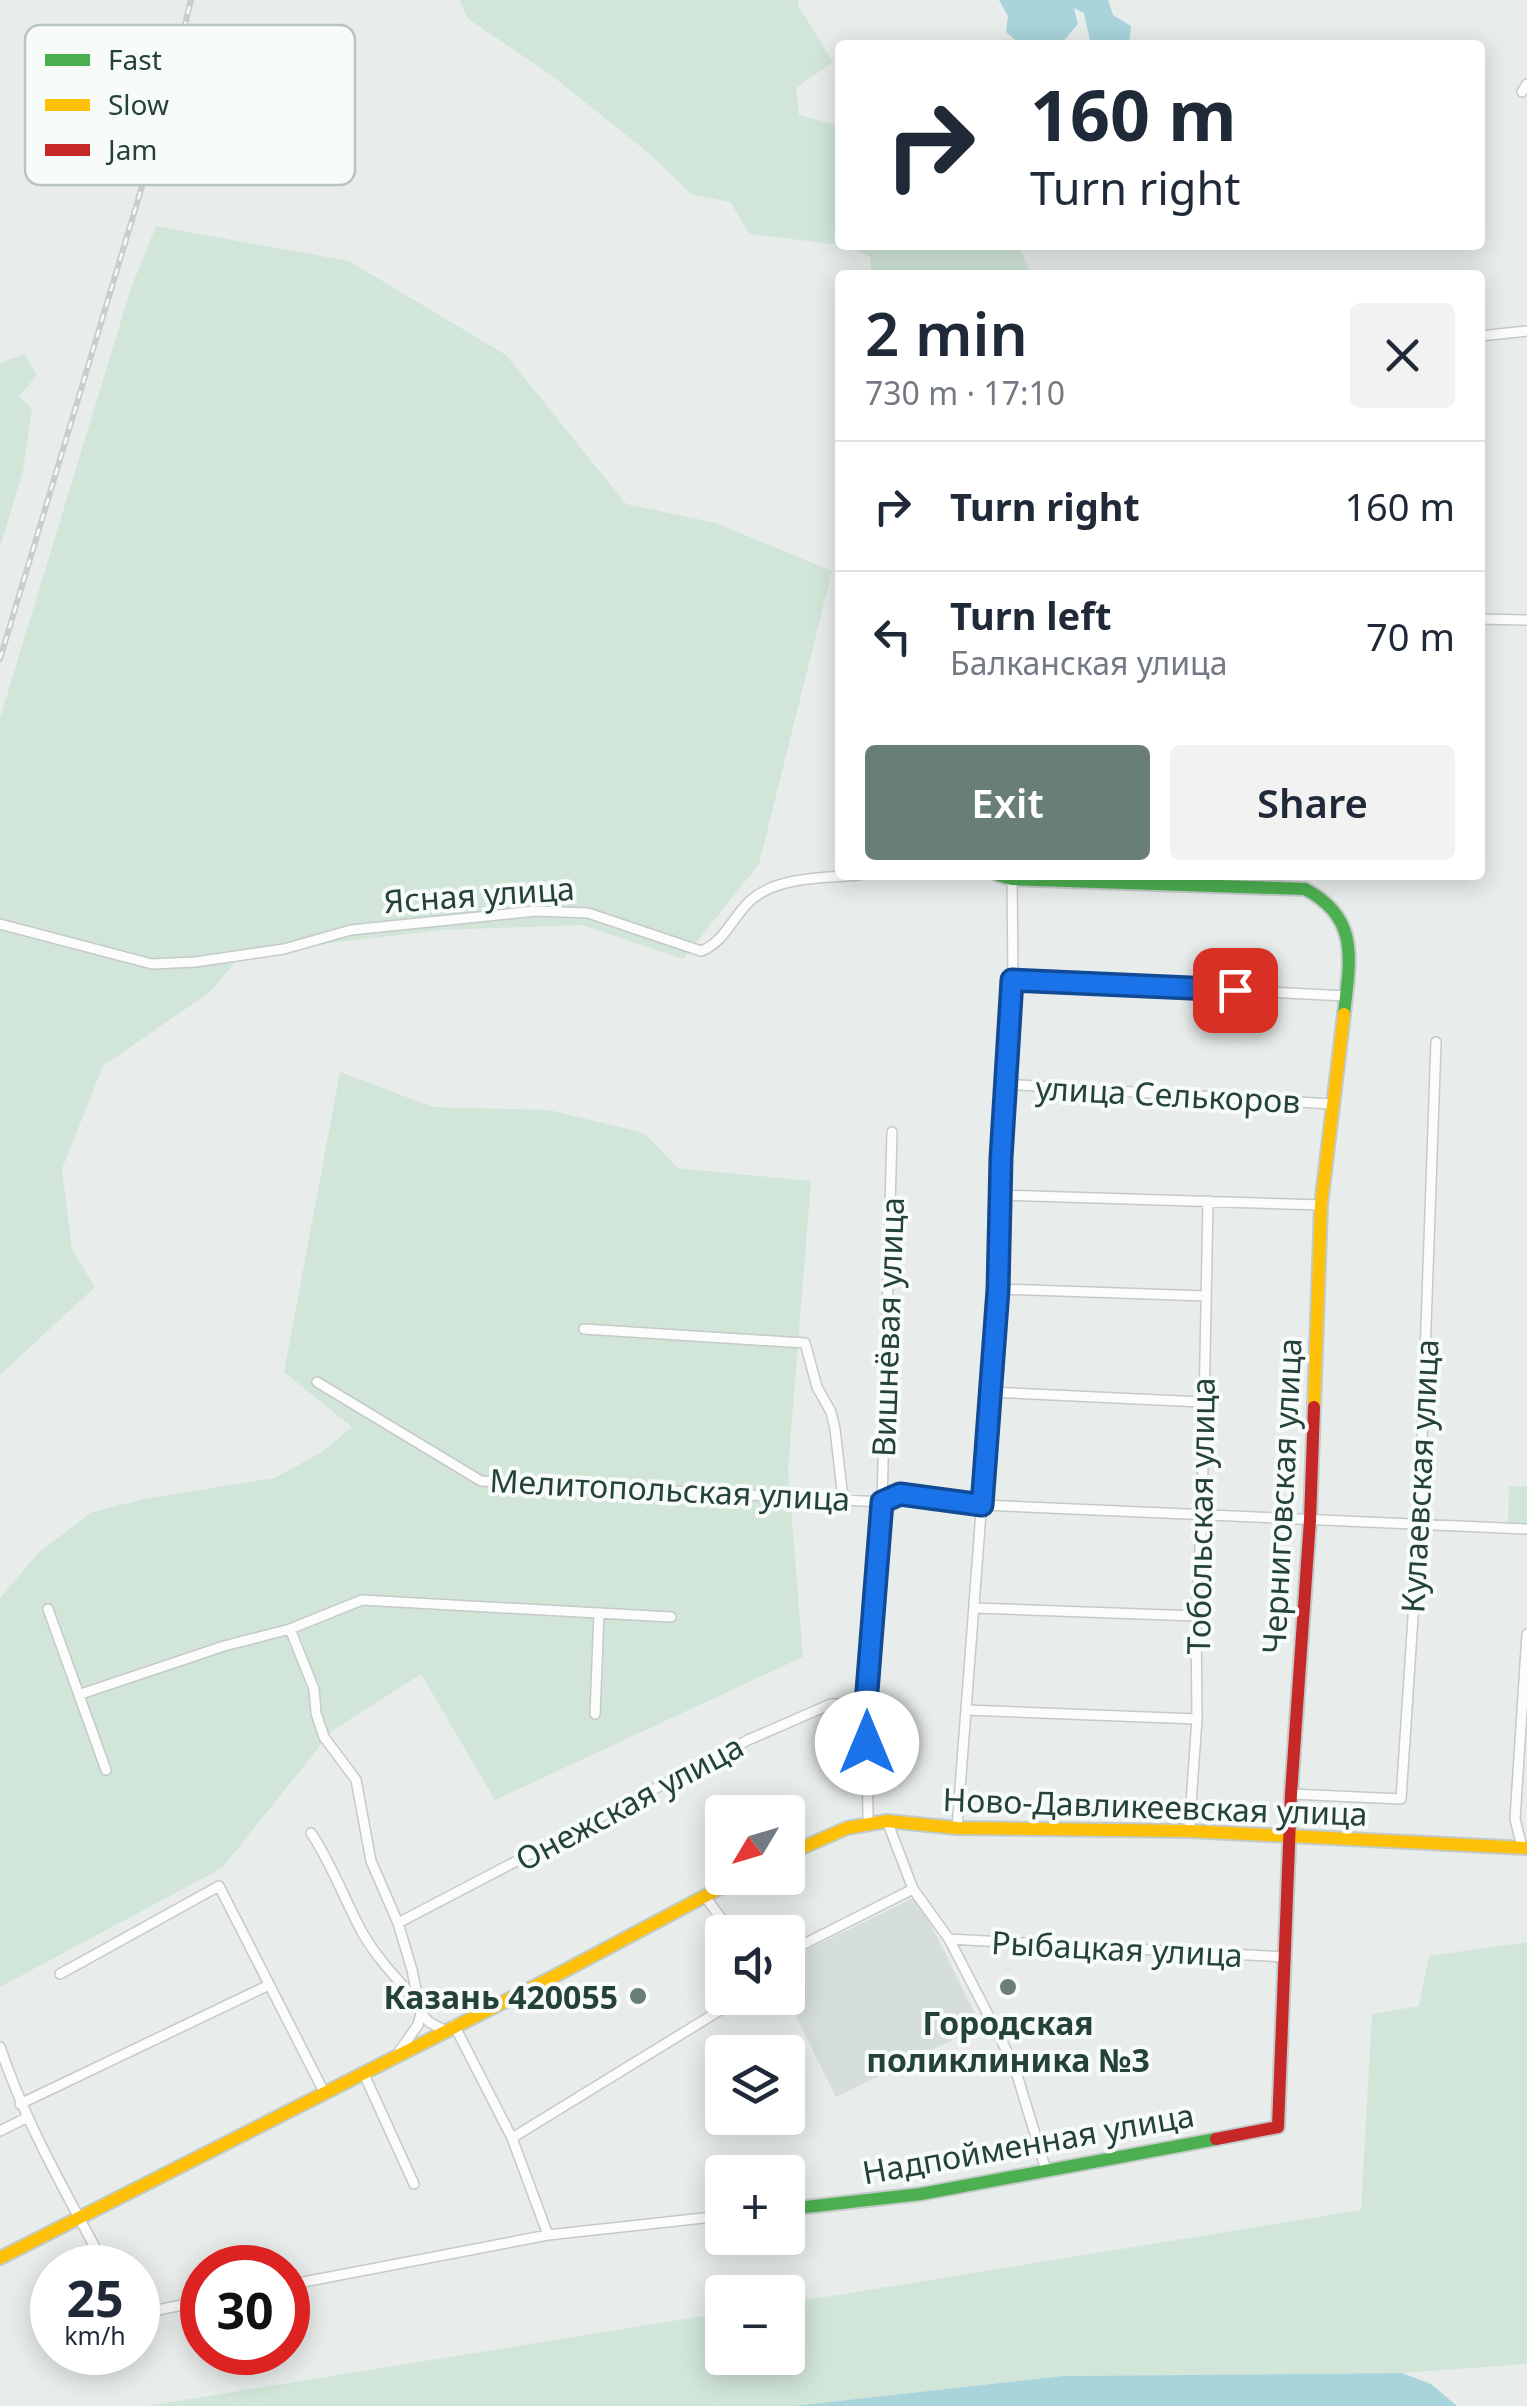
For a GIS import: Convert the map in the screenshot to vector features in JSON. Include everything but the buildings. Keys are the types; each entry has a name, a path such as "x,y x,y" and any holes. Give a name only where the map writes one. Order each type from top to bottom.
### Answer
{"street":[{"path":"1485,335 1527,331"},
{"path":"1485,619 1527,620"},
{"name":"Ясная улица","path":"0,924 152,964 284,949 350,930 536,911 588,913 702,951 714,947 753,898 786,883 835,878"},
{"path":"957,1828 998,1290 1004,1084 1012,980 1011,880"},
{"name":"Черниговская улица","path":"1084,880 1305,889 1330,902 1348,934 1346,996 1322,1204 1310,1520 1291,1794 1278,2127"},
{"path":"1012,980 1346,996"},
{"name":"Кулаевская улица","path":"1291,1794 1401,1799 1419,1526 1436,1042"},
{"name":"улица Селькоров","path":"1004,1084 1331,1104"},
{"name":"Вишнёвая улица","path":"868,1822 866,1704 882,1502 892,1132"},
{"path":"1000,1194 1322,1204"},
{"name":"Тобольская улица","path":"1189,1831 1197,1718 1196,1616 1202,1514 1208,1201"},
{"path":"998,1290 1206,1296"},
{"path":"584,1329 806,1343 817,1386 831,1412 846,1500"},
{"name":"Мелитопольская улица","path":"317,1382 480,1481 882,1502 900,1494 982,1505 1527,1529"},
{"path":"990,1392 1202,1402"},
{"path":"80,1694 224,1646 290,1629 362,1600 671,1618"},
{"path":"974,1608 1196,1616"},
{"path":"48,1609 106,1770"},
{"path":"595,1714 599,1613"},
{"path":"290,1629 314,1688 316,1714 324,1737 356,1780 371,1861 398,1923 422,2013 429,2022 449,2027 512,2138 548,2236"},
{"path":"1525,1848 1516,1819 1527,1634"},
{"name":"Онежская улица","path":"398,1923 748,1740 831,1704 866,1704"},
{"path":"966,1710 1197,1718"},
{"name":"Ново-Давликеевская улица","path":"805,1847 868,1822 886,1822 957,1828 1189,1831 1525,1848"},
{"name":"Рыбацкая улица","path":"886,1822 913,1890 949,1938 1014,2064 1046,2170"},
{"path":"311,1833 329,1860 378,1958 418,2002"},
{"path":"60,1974 219,1886 324,2092"},
{"path":"805,1944 913,1890"},
{"path":"0,2258 566,1970 704,1895 719,1915"},
{"name":"Рыбацкая улица","path":"949,1938 1285,1958"},
{"path":"20,2104 270,1986"},
{"path":"395,2055 412,2036 422,2013"},
{"path":"512,2138 712,2015"},
{"path":"0,2047 26,2118 92,2245"},
{"path":"363,2072 414,2184"},
{"path":"0,2131 26,2118"},
{"name":"Надпойменная улица","path":"805,2206 921,2194 1278,2127"},
{"path":"310,2281 548,2236 705,2218"}],"shaded area":[{"path":"917,1896 981,2026 836,2097 795,2015 805,2015 805,1951"}],"green space":[{"path":"460,0 799,0 798,5 833,62 796,88 799,115 835,125 835,244 750,234 730,202 692,195 651,155 551,75 467,18"},
{"path":"156,226 349,261 506,355 626,504 716,523 832,571 759,864 683,959 582,925 443,930 243,953 210,992 103,1066 62,1169 72,1249 95,1287 0,1375 0,718 131,288"},
{"path":"857,250 1020,250 1030,270 871,270 870,257"},
{"path":"25,354 37,375 19,397 32,408 23,471 0,547 0,363"},
{"path":"340,1072 433,1107 549,1110 644,1133 678,1168 811,1181 788,1470 803,1657 495,1800 421,1674 332,1731 222,1868 0,1987 0,1598 38,1553 92,1512 144,1499 275,1478 322,1452 352,1427 284,1372"},
{"path":"1509,1486 1527,1486 1527,1524 1508,1523"},
{"path":"1527,1942 1527,2364 1402,2373 1063,2376 794,2406 146,2406 705,2316 705,2375 805,2375 805,2300 1361,2210 1372,2014 1419,2006 1429,1956"}],"water":[{"path":"999,0 1108,0 1113,15 1131,26 1130,40 1090,40 1084,13 1074,8 1078,24 1064,40 1015,40 1006,32 1008,16"},
{"path":"1402,2373 1431,2384 1457,2406 794,2406 1063,2376"}],"railway":[{"path":"185,25 191,0"},
{"path":"0,659 142,185"}],"traffic: fast":[{"path":"1041,880 1305,889 1323,900 1343,927 1349,958 1344,1014"},
{"path":"805,2207 921,2194 1216,2139"}],"traffic: slow":[{"path":"1314,1407 1321,1205 1344,1014"},
{"path":"805,1847 847,1828 887,1821 957,1828 1189,1831 1527,1848"},
{"path":"0,2258 707,1895"}],"traffic: jam":[{"path":"1216,2139 1278,2127 1291,1794 1314,1407"}],"place":[{"name":"Городская поликлиника №3","path":"1008,1987"},
{"name":"Казань 420055","path":"638,1996"}],"route":[{"path":"867,1743 866,1704 882,1502 900,1494 982,1505 998,1290 1004,1084 1012,980 1235,990"}]}
